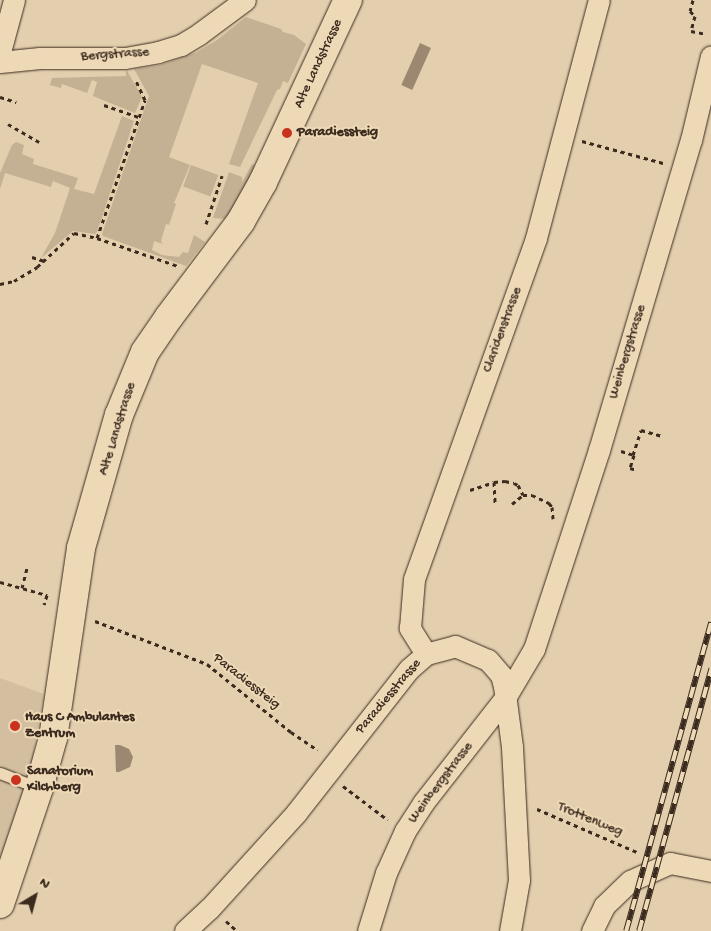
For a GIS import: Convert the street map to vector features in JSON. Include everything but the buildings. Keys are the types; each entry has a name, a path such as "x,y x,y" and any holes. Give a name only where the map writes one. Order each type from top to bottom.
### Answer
{"street":[{"path":"0,52 14,0"},
{"name":"Bergstrasse","path":"0,62 40,58 125,58 158,52 181,45 245,0"},
{"name":"Alte Landstrasse","path":"0,904 40,788 53,738 82,548 119,415 145,352 241,221 263,182 348,0"},
{"name":"Claridenstrasse","path":"426,654 410,628 414,579 536,238 599,0"},
{"name":"Weinbergstrasse","path":"368,931 386,872 405,831 423,803 505,698 535,646 601,445 683,169 711,56"},
{"name":"Paradiesstrasse","path":"185,931 215,903 296,813 409,669 426,654 455,646 488,660"},
{"path":"488,660 510,661 526,654 535,646"},
{"path":"488,660 501,675 512,747 519,880 510,931"},
{"path":"592,931 604,906 630,881 670,863 711,871"}],"lane":[{"path":"0,773 40,788"}],"path":[{"path":"693,0 690,11 695,16 692,31 711,35"},
{"path":"97,238 145,100 125,58"},
{"path":"0,97 16,102"},
{"path":"104,105 139,117"},
{"path":"8,124 39,142"},
{"path":"564,136 683,169"},
{"path":"205,227 222,176"},
{"path":"0,284 14,281 44,261 74,233 97,238 202,275"},
{"path":"32,257 44,261"},
{"path":"637,470 630,468 641,430 662,436"},
{"path":"601,445 633,455"},
{"path":"470,490 494,482 505,481 518,485 523,495"},
{"path":"494,482 495,503"},
{"path":"512,504 523,495 532,495 544,501"},
{"path":"22,588 26,568"},
{"path":"0,582 47,595 44,605"},
{"name":"Paradiessteig","path":"97,622 207,664 291,732 319,750"},
{"path":"347,789 384,818"},
{"name":"Trottenweg","path":"534,808 636,852"}],"shaded area":[{"path":"246,17 281,29 283,32 294,35 306,44 288,83 283,81 280,89 277,90 240,167 229,164 258,83 202,64 169,157 190,165 174,203 176,204 169,225 166,224 161,241 163,244 154,241 152,250 162,255 179,257 183,252 188,253 194,235 205,242 186,266 103,236 102,234 149,96 134,69 160,65 197,52 217,40"},
{"path":"420,43 431,48 412,90 401,85"},
{"path":"126,69 142,97 135,113 93,96 97,82 92,80 87,93 62,84 61,88 50,85 52,78 126,76"},
{"path":"122,116 134,121 97,232 95,234 73,231 41,258 55,233 70,188 53,181 51,187 5,173 0,189 0,173 12,145 16,142 24,145 22,154 34,159 33,164 78,178 74,189 94,194"},
{"path":"252,164 257,166 243,196 225,219 213,218 229,172 242,177 242,182"},
{"path":"191,165 218,175 210,197 183,187"},
{"name":"Sanatorium Kilchberg","path":"0,678 44,694 33,756 38,759 0,875"},
{"path":"115,745 129,749 133,757 130,767 116,772"}],"railway":[{"path":"626,931 711,622"},
{"path":"639,931 711,669"}],"place":[{"name":"Paradiessteig","path":"287,133"},
{"name":"Haus C Ambulantes Zentrum","path":"15,726"},
{"name":"Sanatorium Kilchberg","path":"16,780"}]}
